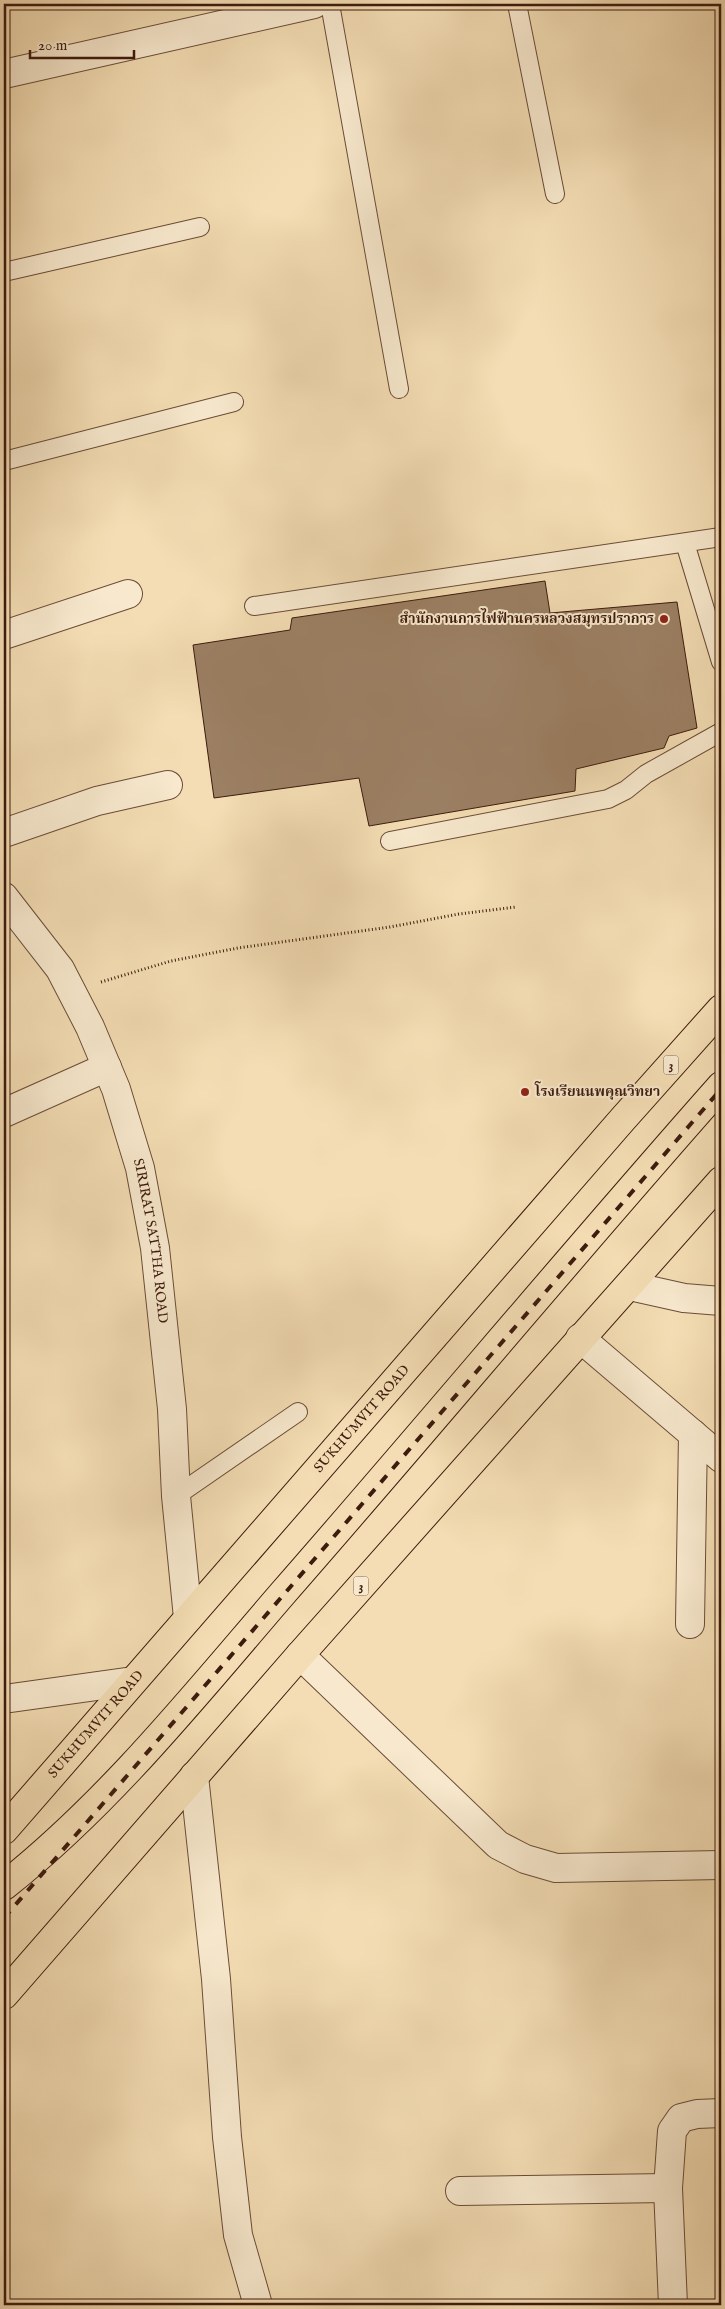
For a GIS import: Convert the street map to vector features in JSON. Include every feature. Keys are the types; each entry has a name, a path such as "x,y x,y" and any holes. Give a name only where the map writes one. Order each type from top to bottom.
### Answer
{"highway":[{"name":"SUKHUMVIT ROAD","path":"4,1830 615,1128 721,1009"},
{"path":"4,1886 79,1821 170,1723 422,1434 624,1195 721,1086"},
{"name":"3","path":"4,1995 300,1655 580,1338 630,1286 721,1181"}],"street":[{"path":"4,74 314,4"},
{"path":"4,635 128,594"},
{"path":"4,834 97,801 168,785"},
{"name":"SIRIRAT SATTHA ROAD","path":"4,897 60,970 72,991 90,1027 116,1089 140,1168 155,1248 172,1409 176,1496 188,1618"},
{"path":"4,1113 107,1067"},
{"path":"630,1286 684,1298 721,1301"},
{"path":"580,1338 721,1458"},
{"path":"690,1624 693,1434"},
{"path":"300,1655 498,1845 525,1859 556,1868 721,1865"},
{"path":"4,1699 133,1681"},
{"path":"194,1776 216,1979 227,2137 238,2235 258,2305"},
{"path":"673,2305 668,2188 672,2130 681,2118 698,2114 721,2113"},
{"path":"460,2191 668,2188"}],"lane":[{"path":"330,4 399,389"},
{"path":"517,4 555,194"},
{"path":"4,272 200,227"},
{"path":"4,460 234,402"},
{"path":"254,606 721,537"},
{"path":"685,543 721,662"},
{"path":"390,841 608,799 626,790 646,774 721,732"},
{"path":"176,1496 298,1412"}],"path":[{"path":"72,991 171,962 238,948 390,928 459,914 516,907"}],"building":[{"path":"545,581 550,613 677,602 697,728 669,736 664,748 576,769 575,791 369,826 359,778 214,798 193,645 290,630 292,618"}],"railway":[{"path":"4,1918 721,1089"}],"place":[{"name":"สำนักงานการไฟฟ้านครหลวงสมุทรปราการ","path":"664,619"},
{"name":"โรงเรียนนพคุณวิทยา","path":"525,1092"}]}
